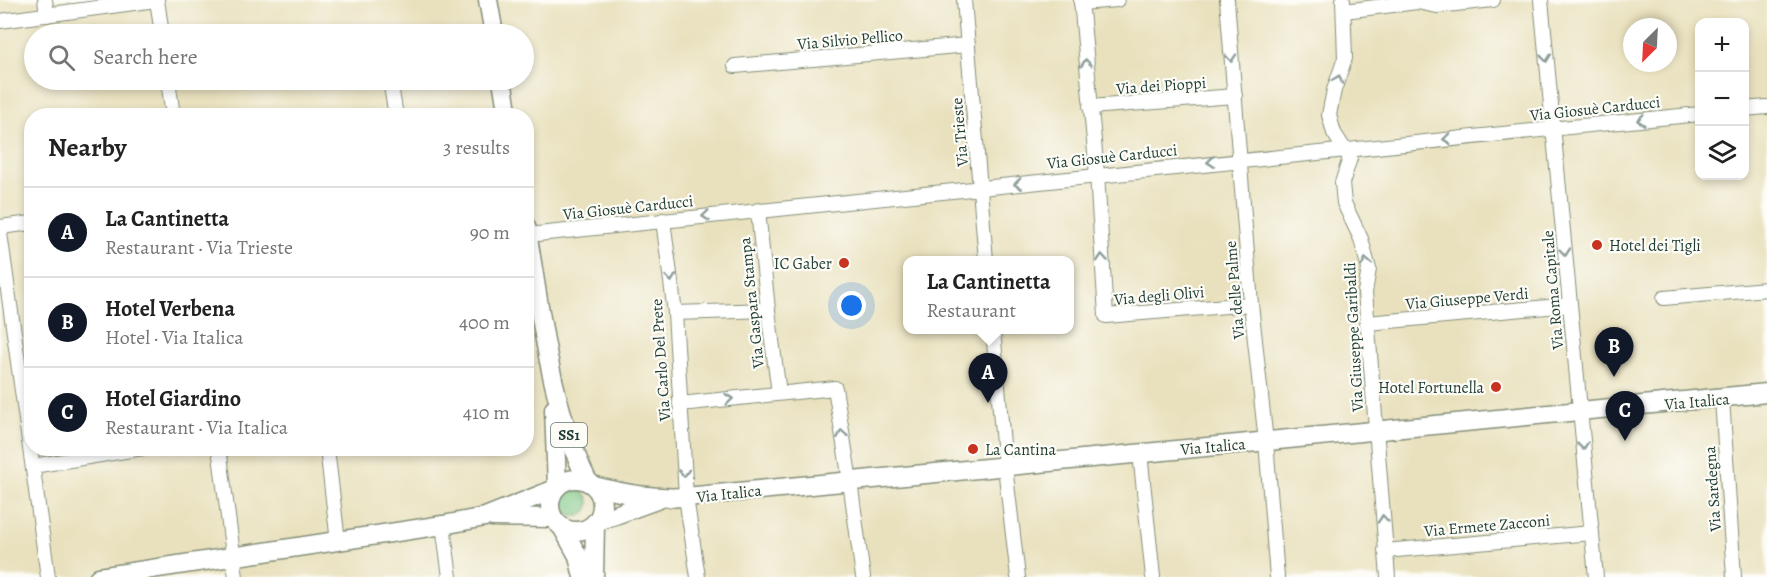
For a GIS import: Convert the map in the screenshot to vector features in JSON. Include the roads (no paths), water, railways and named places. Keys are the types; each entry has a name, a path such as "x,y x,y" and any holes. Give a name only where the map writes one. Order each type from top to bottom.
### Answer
{"main road":[{"path":"488,0 492,24"},
{"path":"504,90 507,108"},
{"name":"SS1","path":"534,281 554,387 572,447 591,484"},
{"name":"SS1","path":"554,387 556,488"},
{"name":"Via Italica","path":"591,484 624,494 659,499 686,497 1767,393"},
{"path":"99,577 338,542 485,517 556,488 566,480 578,479 591,484 602,499 600,515 596,523 594,577"},
{"path":"556,488 550,503 558,523 578,556 583,577"},
{"name":"Via Italica","path":"596,523 659,499"},
{"path":"485,517 558,523 571,531 580,531 596,523"}],"street":[{"path":"45,0 47,15"},
{"path":"0,21 47,15 69,6 157,0 161,24"},
{"name":"Via Trieste","path":"964,0 986,256"},
{"path":"1096,174 1081,2 1117,0"},
{"name":"Via delle Palme","path":"1227,0 1251,304 1266,442 1277,577"},
{"path":"1344,6 1417,2 1437,6 1493,0"},
{"name":"Via Roma Capitale","path":"1541,0 1596,577"},
{"name":"Via Giuseppe Garibaldi","path":"1344,6 1345,58 1334,90 1329,115 1334,133 1350,158 1342,183 1344,203 1361,239 1369,269 1365,292 1388,577"},
{"name":"Via Silvio Pellico","path":"735,66 968,45"},
{"path":"169,90 172,108"},
{"path":"392,90 395,108"},
{"name":"Via dei Pioppi","path":"1090,107 1235,96"},
{"path":"1749,109 1767,107"},
{"name":"Via Giosuè Carducci","path":"534,229 663,220 1240,159 1695,114"},
{"name":"Via degli Olivi","path":"1096,174 1106,316 1251,304"},
{"name":"Via Gaspara Stampa","path":"761,210 768,310 779,393"},
{"name":"Via Carlo Del Prete","path":"663,220 675,313 686,497 698,577"},
{"path":"0,227 24,224"},
{"path":"0,233 7,328 24,370"},
{"path":"1664,298 1767,289"},
{"name":"Via Giuseppe Verdi","path":"1367,324 1570,305"},
{"path":"675,313 768,310"},
{"path":"993,334 1005,467 1018,577"},
{"path":"680,404 834,388 863,577"},
{"name":"Via Sardegna","path":"1722,399 1734,577"},
{"path":"1140,453 1153,577"},
{"path":"32,456 48,577"},
{"path":"33,466 94,456"},
{"path":"220,456 236,577"},
{"path":"328,456 338,542"},
{"path":"443,525 450,577"},
{"name":"Via Ermete Zacconi","path":"1385,551 1592,533"}],"place":[{"name":"Hotel dei Tigli","path":"1597,245"},
{"name":"IC Gaber","path":"844,263"},
{"name":"Hotel Verbena","path":"1614,377"},
{"name":"Hotel Fortunella","path":"1496,387"},
{"name":"La Cantinetta","path":"988,403"},
{"name":"Hotel Giardino","path":"1625,441"},
{"name":"La Cantina","path":"973,449"}]}
